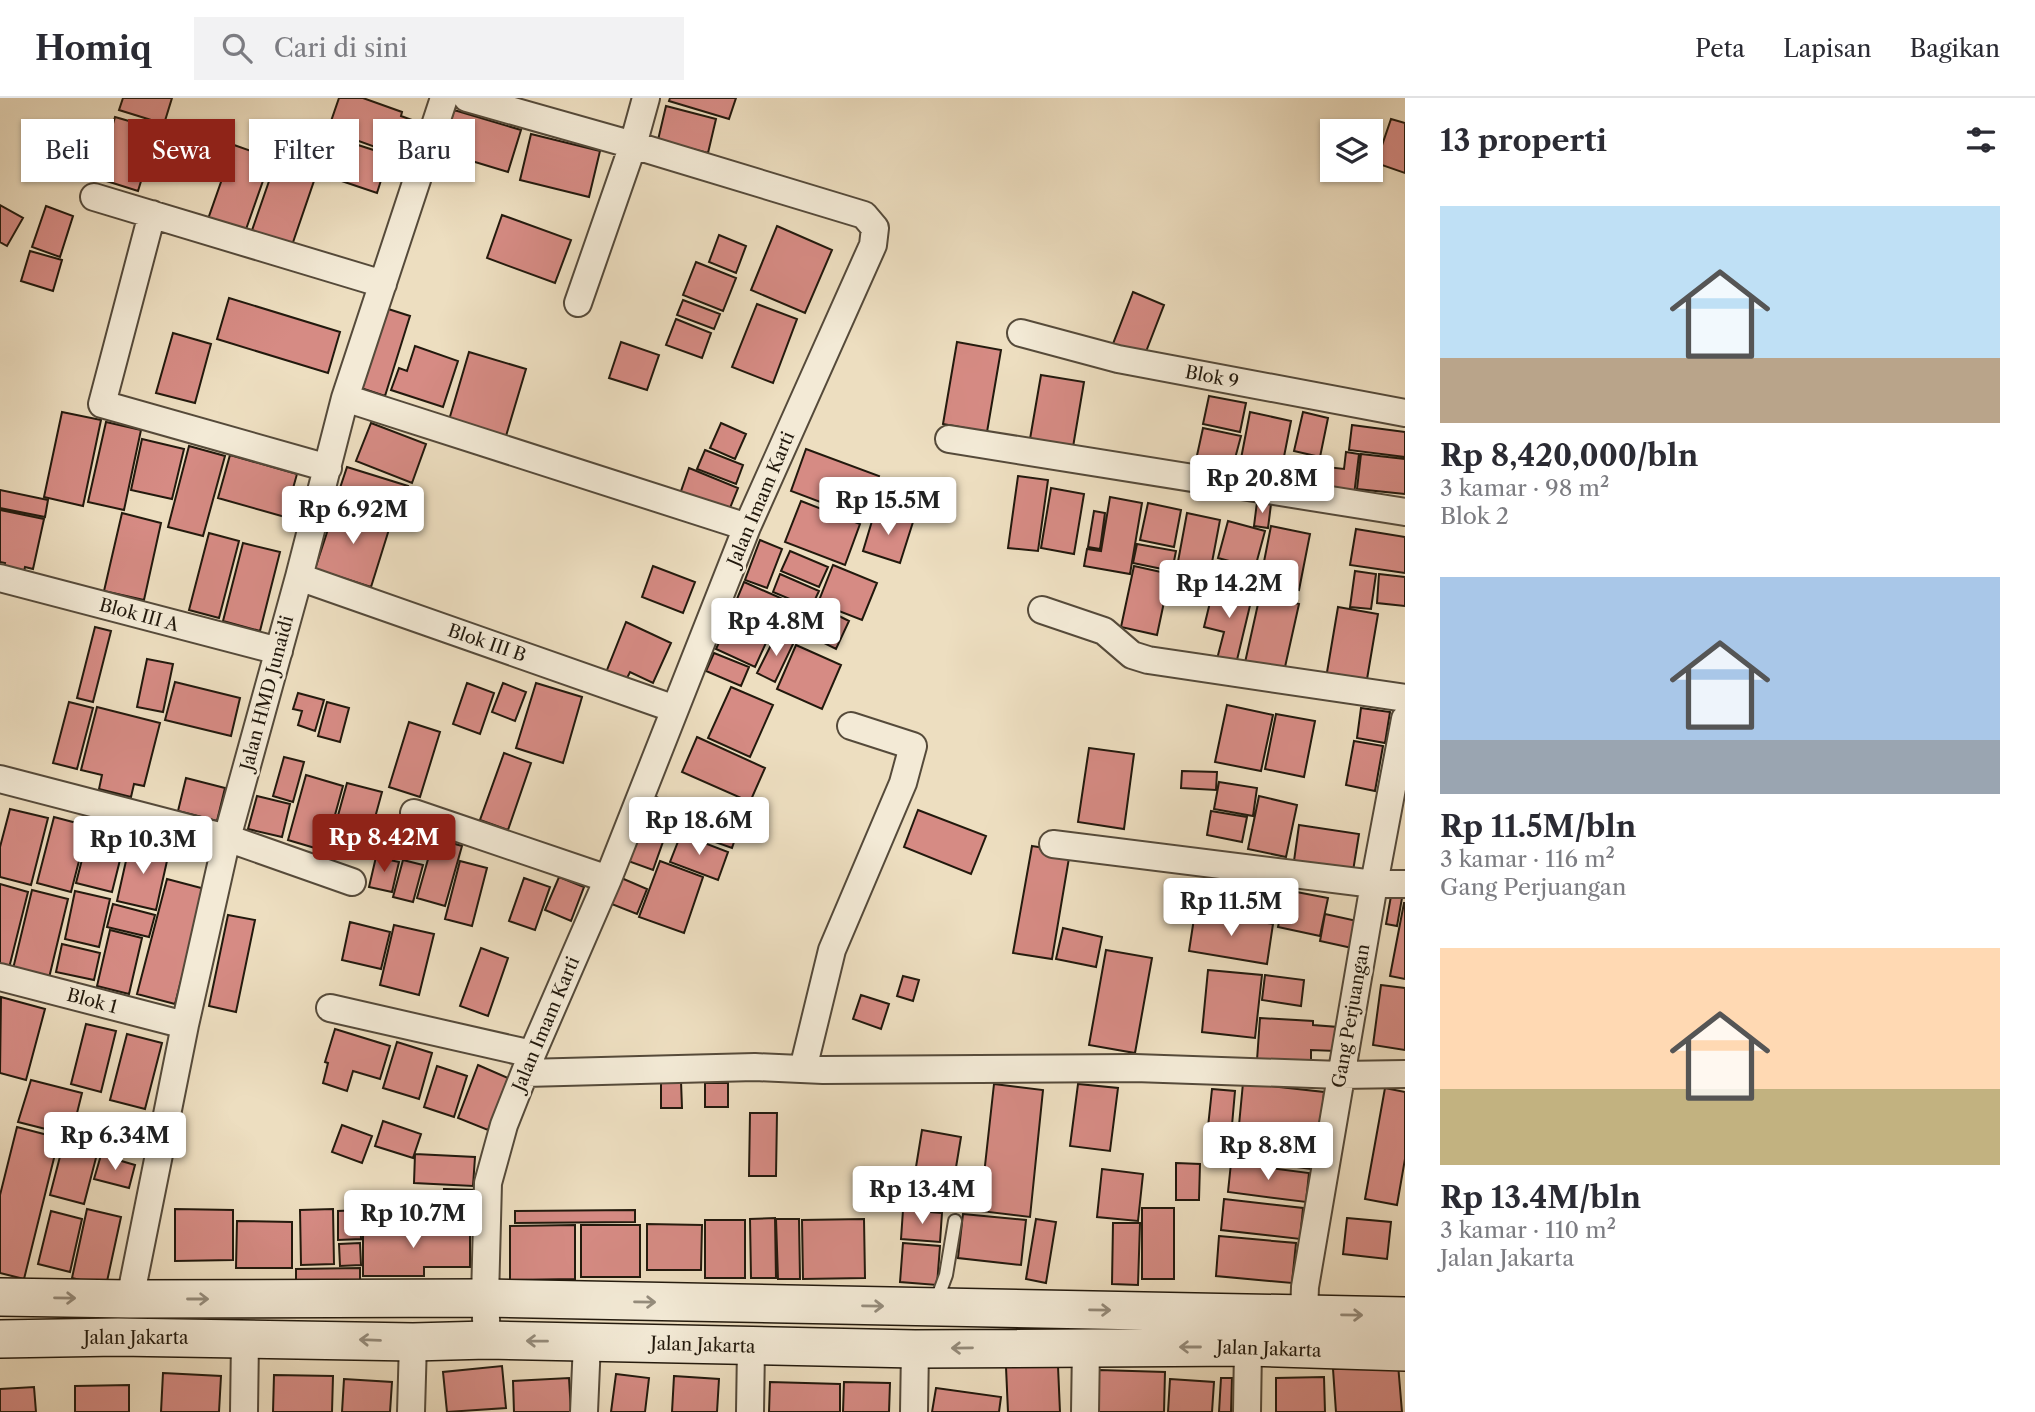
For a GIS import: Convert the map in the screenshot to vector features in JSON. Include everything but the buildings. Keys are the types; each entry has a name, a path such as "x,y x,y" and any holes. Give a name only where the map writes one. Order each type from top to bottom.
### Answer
{"main road":[{"name":"Jalan Jakarta","path":"0,1297 485,1298 1405,1316"},
{"name":"Jalan Jakarta","path":"0,1339 413,1342 487,1340 915,1349 1248,1347 1405,1352"}],"street":[{"name":"Jalan HMD Junaidi","path":"130,1299 226,838 279,651 345,398 444,98"},
{"name":"Jalan Imam Karti","path":"467,98 634,145 864,215 875,228 873,245 747,527 608,879 504,1125 488,1183 485,1298 487,1340"},
{"path":"578,303 634,145 646,98"},
{"path":"94,197 383,284"},
{"path":"152,214 102,404 328,468"},
{"name":"Blok 9","path":"1021,333 1118,359 1405,413"},
{"path":"345,398 747,527"},
{"path":"949,439 1405,512"},
{"name":"Blok III B","path":"299,577 675,709"},
{"name":"Blok III A","path":"0,578 279,651"},
{"path":"1042,610 1104,631 1132,655 1148,660 1405,698"},
{"name":"Gang Perjuangan","path":"1304,1314 1305,1287 1405,719"},
{"path":"803,1069 832,950 903,783 913,746 851,726"},
{"path":"0,779 226,838 352,881"},
{"path":"414,813 608,879"},
{"path":"1053,844 1374,884 1405,884"},
{"name":"Blok 1","path":"0,976 185,1025"},
{"path":"330,1009 529,1064 1405,1074"},
{"path":"244,1412 245,1339"},
{"path":"411,1412 413,1342"},
{"path":"584,1412 587,1342"},
{"path":"1085,1412 1086,1346"},
{"path":"750,1412 751,1347"},
{"path":"1247,1412 1248,1347"},
{"path":"914,1412 915,1349"}],"lane":[{"path":"934,1307 946,1275 955,1221"}]}
